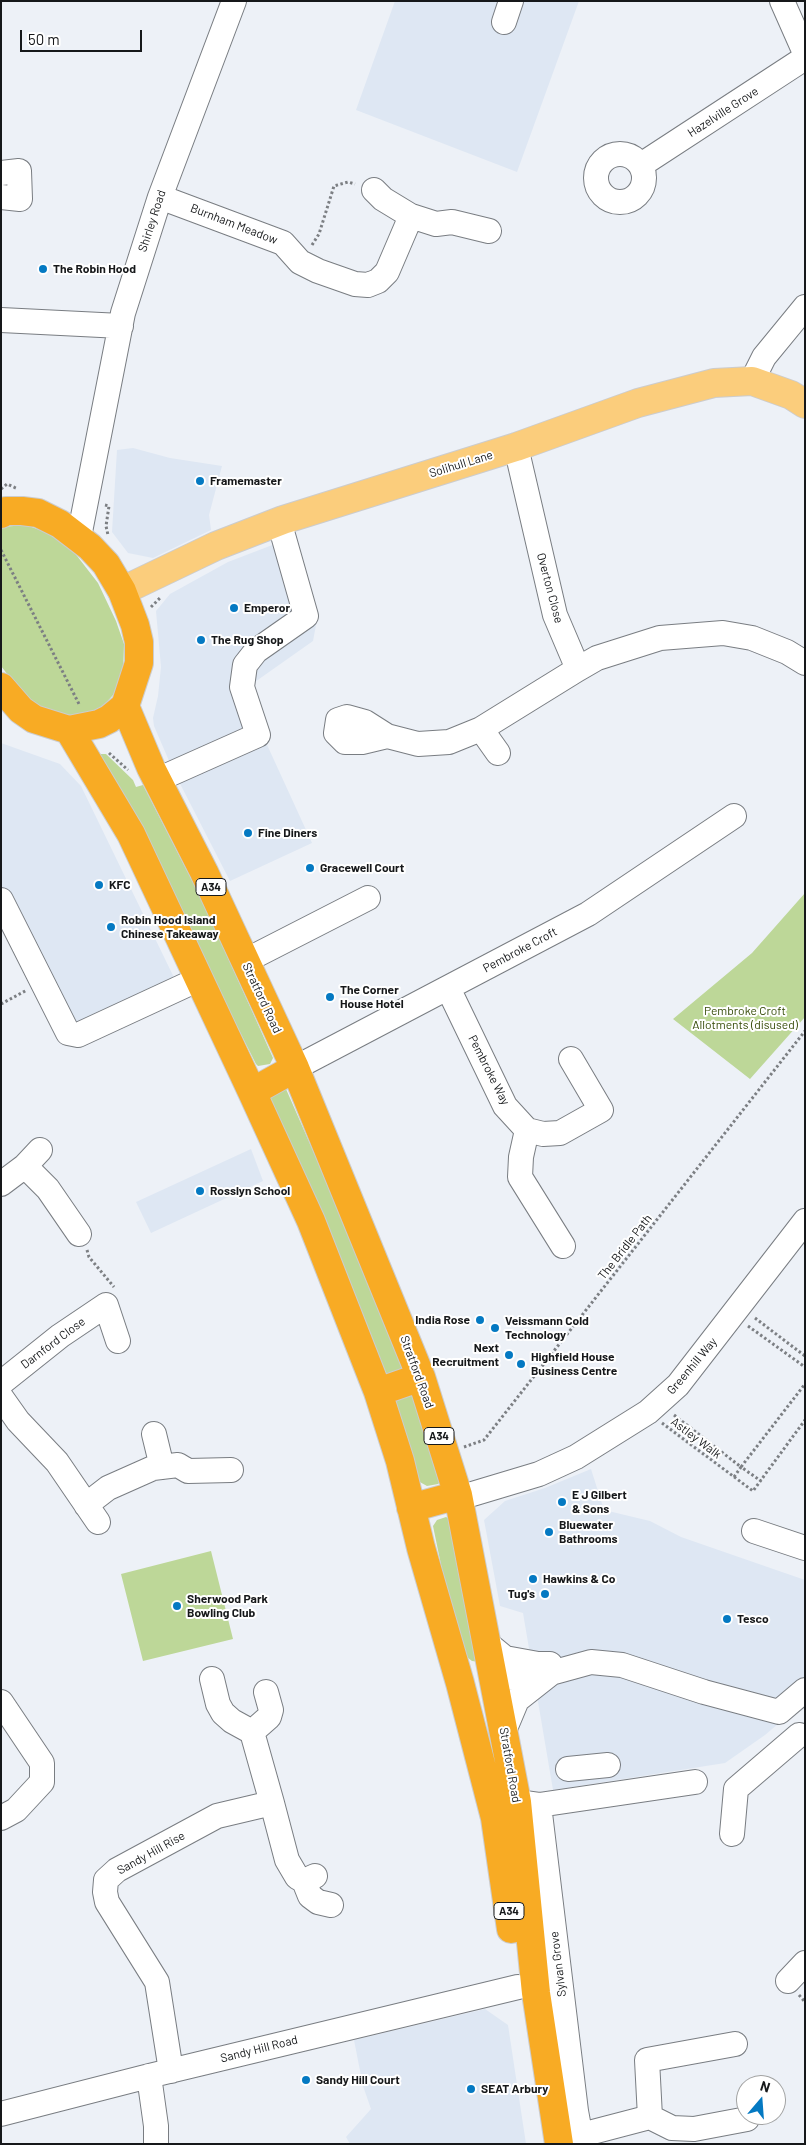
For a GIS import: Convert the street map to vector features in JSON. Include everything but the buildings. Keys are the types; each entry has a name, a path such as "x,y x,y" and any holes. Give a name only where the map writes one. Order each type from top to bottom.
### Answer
{"highway":[{"path":"2,505 38,513 60,524 79,537 106,564 122,591 135,625 139,642 139,663 125,706 109,719 80,728 34,719 4,696"},
{"name":"Stratford Road","path":"125,706 157,780 204,872 295,1068 420,1377 458,1495 488,1644 478,1679"},
{"name":"Stratford Road","path":"80,728 311,1221 378,1392 400,1461 421,1548 478,1679 504,1731 528,1803 536,1993 574,2141"},
{"path":"252,1092 295,1068"},
{"path":"378,1392 420,1377"},
{"path":"412,1508 458,1495"},
{"name":"A34","path":"478,1679 494,1763 495,1818 540,2144"}],"main road":[{"name":"Solihull Lane","path":"122,591 216,546 278,521 516,447 638,403 714,383 752,381 791,395 805,404"}],"street":[{"name":"Shirley Road","path":"79,537 121,326 160,197 234,1"},
{"path":"782,1 805,53"},
{"name":"Hazelville Grove","path":"641,165 805,58"},
{"path":"1,173 19,171 20,199 1,197"},
{"path":"374,190 383,199 411,216 436,224 452,222 489,231"},
{"name":"Burnham Meadow","path":"160,197 284,243 300,262 318,272 355,284 368,285 378,281 387,272 411,216"},
{"path":"752,381 764,357 805,307"},
{"path":"1,320 121,326"},
{"name":"Overton Close","path":"516,447 555,615 578,669"},
{"path":"157,780 258,735 242,687 245,665 256,651 306,616 278,521"},
{"path":"387,736 418,744 449,742 481,729 597,658 660,638 723,633 752,638 787,652 805,663"},
{"path":"481,729 498,753"},
{"name":"Pembroke Croft","path":"295,1068 588,914 734,816"},
{"path":"244,960 368,898"},
{"path":"1,900 68,1033 78,1035 199,979"},
{"name":"Pembroke Way","path":"448,988 505,1106 527,1130"},
{"path":"563,1246 520,1177 521,1157 527,1130 543,1134 560,1133 601,1110 571,1059"},
{"path":"1,1184 32,1158 48,1188 79,1234"},
{"name":"Greenhill Way","path":"458,1495 469,1494 539,1474 576,1457 653,1408 678,1385 805,1221"},
{"path":"113,1300 118,1340"},
{"name":"Darnford Close","path":"1,1383 60,1336 113,1300"},
{"path":"1,1397 18,1421 57,1462 92,1513 108,1488 153,1468 170,1466 188,1471 231,1470"},
{"path":"154,1434 170,1466"},
{"path":"754,1531 805,1548"},
{"path":"488,1644 506,1658 538,1664 591,1662 622,1665 704,1692 779,1712 805,1690"},
{"path":"478,1679 520,1678 551,1673 591,1662"},
{"path":"504,1731 517,1700 551,1673"},
{"path":"212,1679 218,1704 223,1713 253,1736 287,1860 297,1877 310,1878 310,1896 318,1902 331,1905"},
{"path":"253,1736 269,1717 271,1710 266,1692"},
{"path":"1,1702 42,1763 42,1782 16,1810 1,1818"},
{"path":"732,1834 736,1789 803,1736"},
{"path":"568,1769 608,1765"},
{"path":"528,1803 695,1782"},
{"name":"Sandy Hill Rise","path":"160,2073 157,1982 107,1902 105,1892 106,1880 117,1870 217,1816 272,1803"},
{"path":"788,1981 805,1962"},
{"name":"Sandy Hill Road","path":"1,2114 160,2073 518,1987"},
{"path":"650,2117 647,2060 734,2044"},
{"path":"156,2144 160,2073"},
{"path":"574,2141 650,2117 672,2128 694,2129 736,2121"}],"path":[{"path":"300,262 319,234 334,186 348,182 374,190"},
{"path":"2,505 7,484 25,491"},
{"path":"86,500 109,506 106,526 109,542"},
{"path":"1,550 80,728"},
{"path":"151,608 162,596"},
{"path":"1,1004 28,989"},
{"name":"The Bridle Path","path":"445,1455 484,1440 805,1031"},
{"path":"79,1234 89,1257 113,1300"},
{"path":"737,1311 805,1356"},
{"path":"737,1311 805,1367"},
{"path":"734,1477 805,1384"},
{"name":"Astley Walk","path":"653,1408 760,1481 753,1491 734,1477 653,1408"},
{"path":"760,1481 805,1420"}],"shaded area":[{"path":"395,1 579,1 517,172 356,110"},
{"path":"133,448 170,458 222,466 209,515 211,530 153,558 128,553 112,532 117,450"},
{"path":"288,539 316,625 313,641 252,684 263,736 312,843 230,881 173,770 154,726 153,718 158,696 161,667 156,611 170,594 228,562"},
{"path":"1,743 60,764 81,786 181,992 72,1044 66,1045 1,916"},
{"name":"Rosslyn School","path":"251,1149 263,1181 151,1233 136,1202"},
{"path":"591,1469 604,1510 650,1521 681,1537 805,1580 805,1701 765,1735 725,1763 553,1790 523,1613 500,1606 484,1520 505,1501 545,1488"},
{"path":"485,2009 508,2025 526,2144 350,2144 346,2137 371,2109 363,2086 354,2040"}],"green space":[{"path":"26,525 51,534 74,552 98,583 116,621 124,644 123,676 113,695 98,712 80,716 56,716 29,702 1,666 1,527"},
{"path":"100,754 106,754 133,780 136,787 143,785 199,894 273,1058 270,1064 258,1066 256,1064"},
{"name":"Pembroke Croft Allotments (disused)","path":"805,893 805,1017 750,1079 673,1019 752,953"},
{"path":"286,1089 408,1368 384,1382 267,1099 274,1090"},
{"path":"412,1393 440,1482 438,1484 427,1486 418,1481 392,1401"},
{"path":"446,1517 453,1521 480,1662 472,1661 458,1647 433,1526 437,1520"},
{"name":"Sherwood Park Bowling Club","path":"211,1551 233,1639 143,1661 121,1574"}],"place":[{"name":"The Robin Hood","path":"43,269"},
{"name":"Framemaster","path":"200,481"},
{"name":"Emperor","path":"234,608"},
{"name":"The Rug Shop","path":"201,640"},
{"name":"Fine Diners","path":"248,833"},
{"name":"Gracewell Court","path":"310,868"},
{"name":"KFC","path":"99,885"},
{"name":"Robin Hood Island Chinese Takeaway","path":"111,927"},
{"name":"The Corner House Hotel","path":"330,997"},
{"name":"Rosslyn School","path":"200,1191"},
{"name":"India Rose","path":"480,1320"},
{"name":"Veissmann Cold Technology","path":"495,1328"},
{"name":"Next Recruitment","path":"509,1355"},
{"name":"Highfield House Business Centre","path":"521,1364"},
{"name":"E J Gilbert & Sons","path":"562,1502"},
{"name":"Bluewater Bathrooms","path":"549,1532"},
{"name":"Hawkins & Co","path":"533,1579"},
{"name":"Tug's","path":"545,1594"},
{"name":"Sherwood Park Bowling Club","path":"177,1606"},
{"name":"Tesco","path":"727,1619"},
{"name":"Sandy Hill Court","path":"306,2080"},
{"name":"SEAT Arbury","path":"471,2089"}]}
